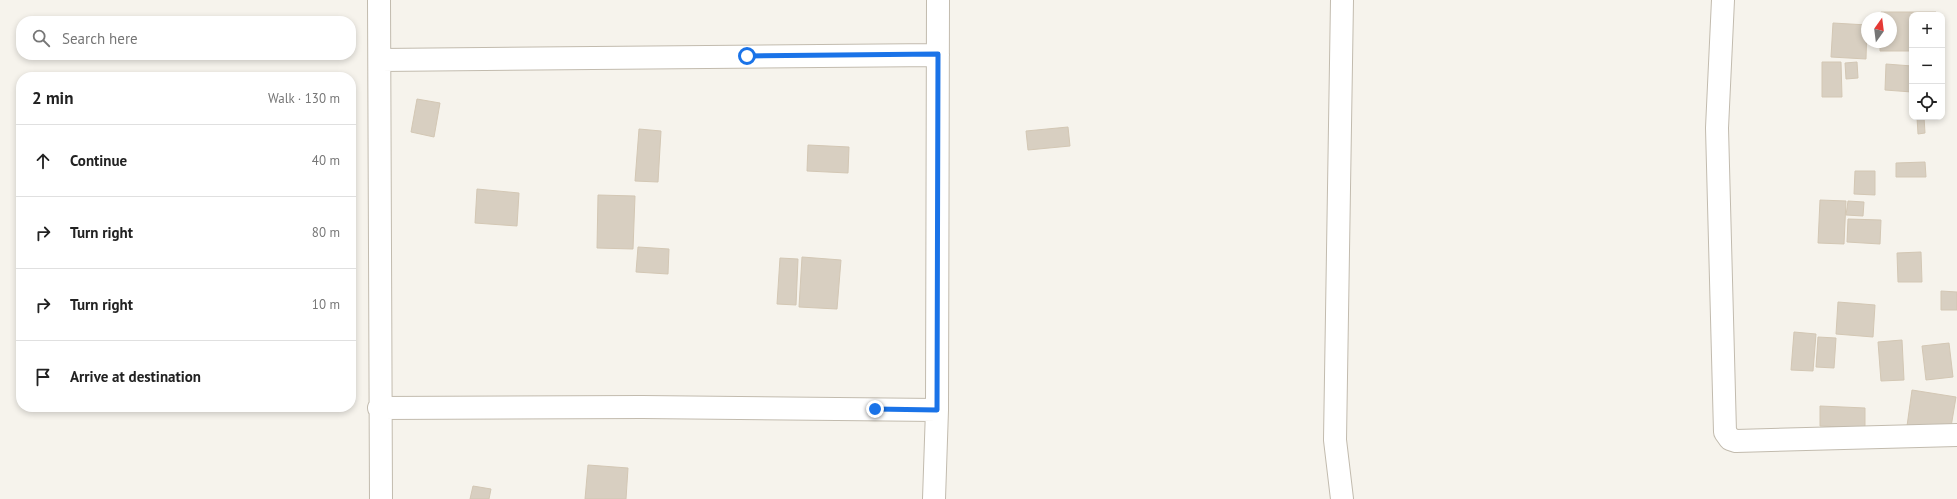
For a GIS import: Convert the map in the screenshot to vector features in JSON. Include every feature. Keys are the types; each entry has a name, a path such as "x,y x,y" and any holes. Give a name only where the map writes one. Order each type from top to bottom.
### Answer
{"street":[{"path":"380,0 381,499"},
{"path":"938,0 937,410 934,499 952,499"},
{"path":"1342,0 1336,440 1342,499"},
{"path":"1723,0 1717,128 1725,432 1730,439 1736,441 1957,435"},
{"path":"381,60 938,54"},
{"path":"380,408 642,407 937,410"}],"building":[{"path":"1897,12 1909,12 1909,51 1880,51 1880,48 1897,48"},
{"path":"1833,23 1861,25 1861,48 1866,48 1866,59 1831,57"},
{"path":"1822,62 1841,62 1842,97 1822,97"},
{"path":"1857,62 1858,78 1846,79 1845,63"},
{"path":"1886,64 1909,66 1909,92 1885,90"},
{"path":"417,99 440,103 434,137 411,132"},
{"path":"1917,120 1924,120 1925,133 1918,134"},
{"path":"1068,127 1070,146 1028,150 1026,131"},
{"path":"639,129 661,131 658,182 635,181"},
{"path":"808,145 849,147 848,173 807,171"},
{"path":"1925,162 1926,177 1896,177 1896,163"},
{"path":"1855,171 1875,171 1875,195 1854,194"},
{"path":"477,189 519,193 517,226 475,223"},
{"path":"598,195 635,196 633,249 597,248"},
{"path":"1820,200 1846,201 1844,244 1818,243"},
{"path":"1848,201 1864,202 1863,216 1846,215"},
{"path":"1848,219 1881,220 1880,244 1847,242"},
{"path":"638,247 669,249 668,274 636,272"},
{"path":"1921,252 1922,282 1898,282 1897,253"},
{"path":"802,257 841,260 837,309 799,307"},
{"path":"780,258 798,259 796,305 777,304"},
{"path":"1941,291 1957,292 1957,310 1941,310"},
{"path":"1838,302 1875,305 1873,337 1836,334"},
{"path":"1794,332 1816,334 1813,371 1791,370"},
{"path":"1818,337 1836,338 1834,368 1816,367"},
{"path":"1902,340 1904,380 1881,381 1878,342"},
{"path":"1949,343 1953,377 1926,380 1922,346"},
{"path":"1912,390 1956,397 1950,433 1907,426"},
{"path":"1820,406 1865,408 1865,428 1820,426"},
{"path":"588,465 628,468 626,499 585,499"},
{"path":"473,486 491,489 489,499 470,499"}],"route":[{"path":"747,56 938,54 937,410 875,409"}]}
